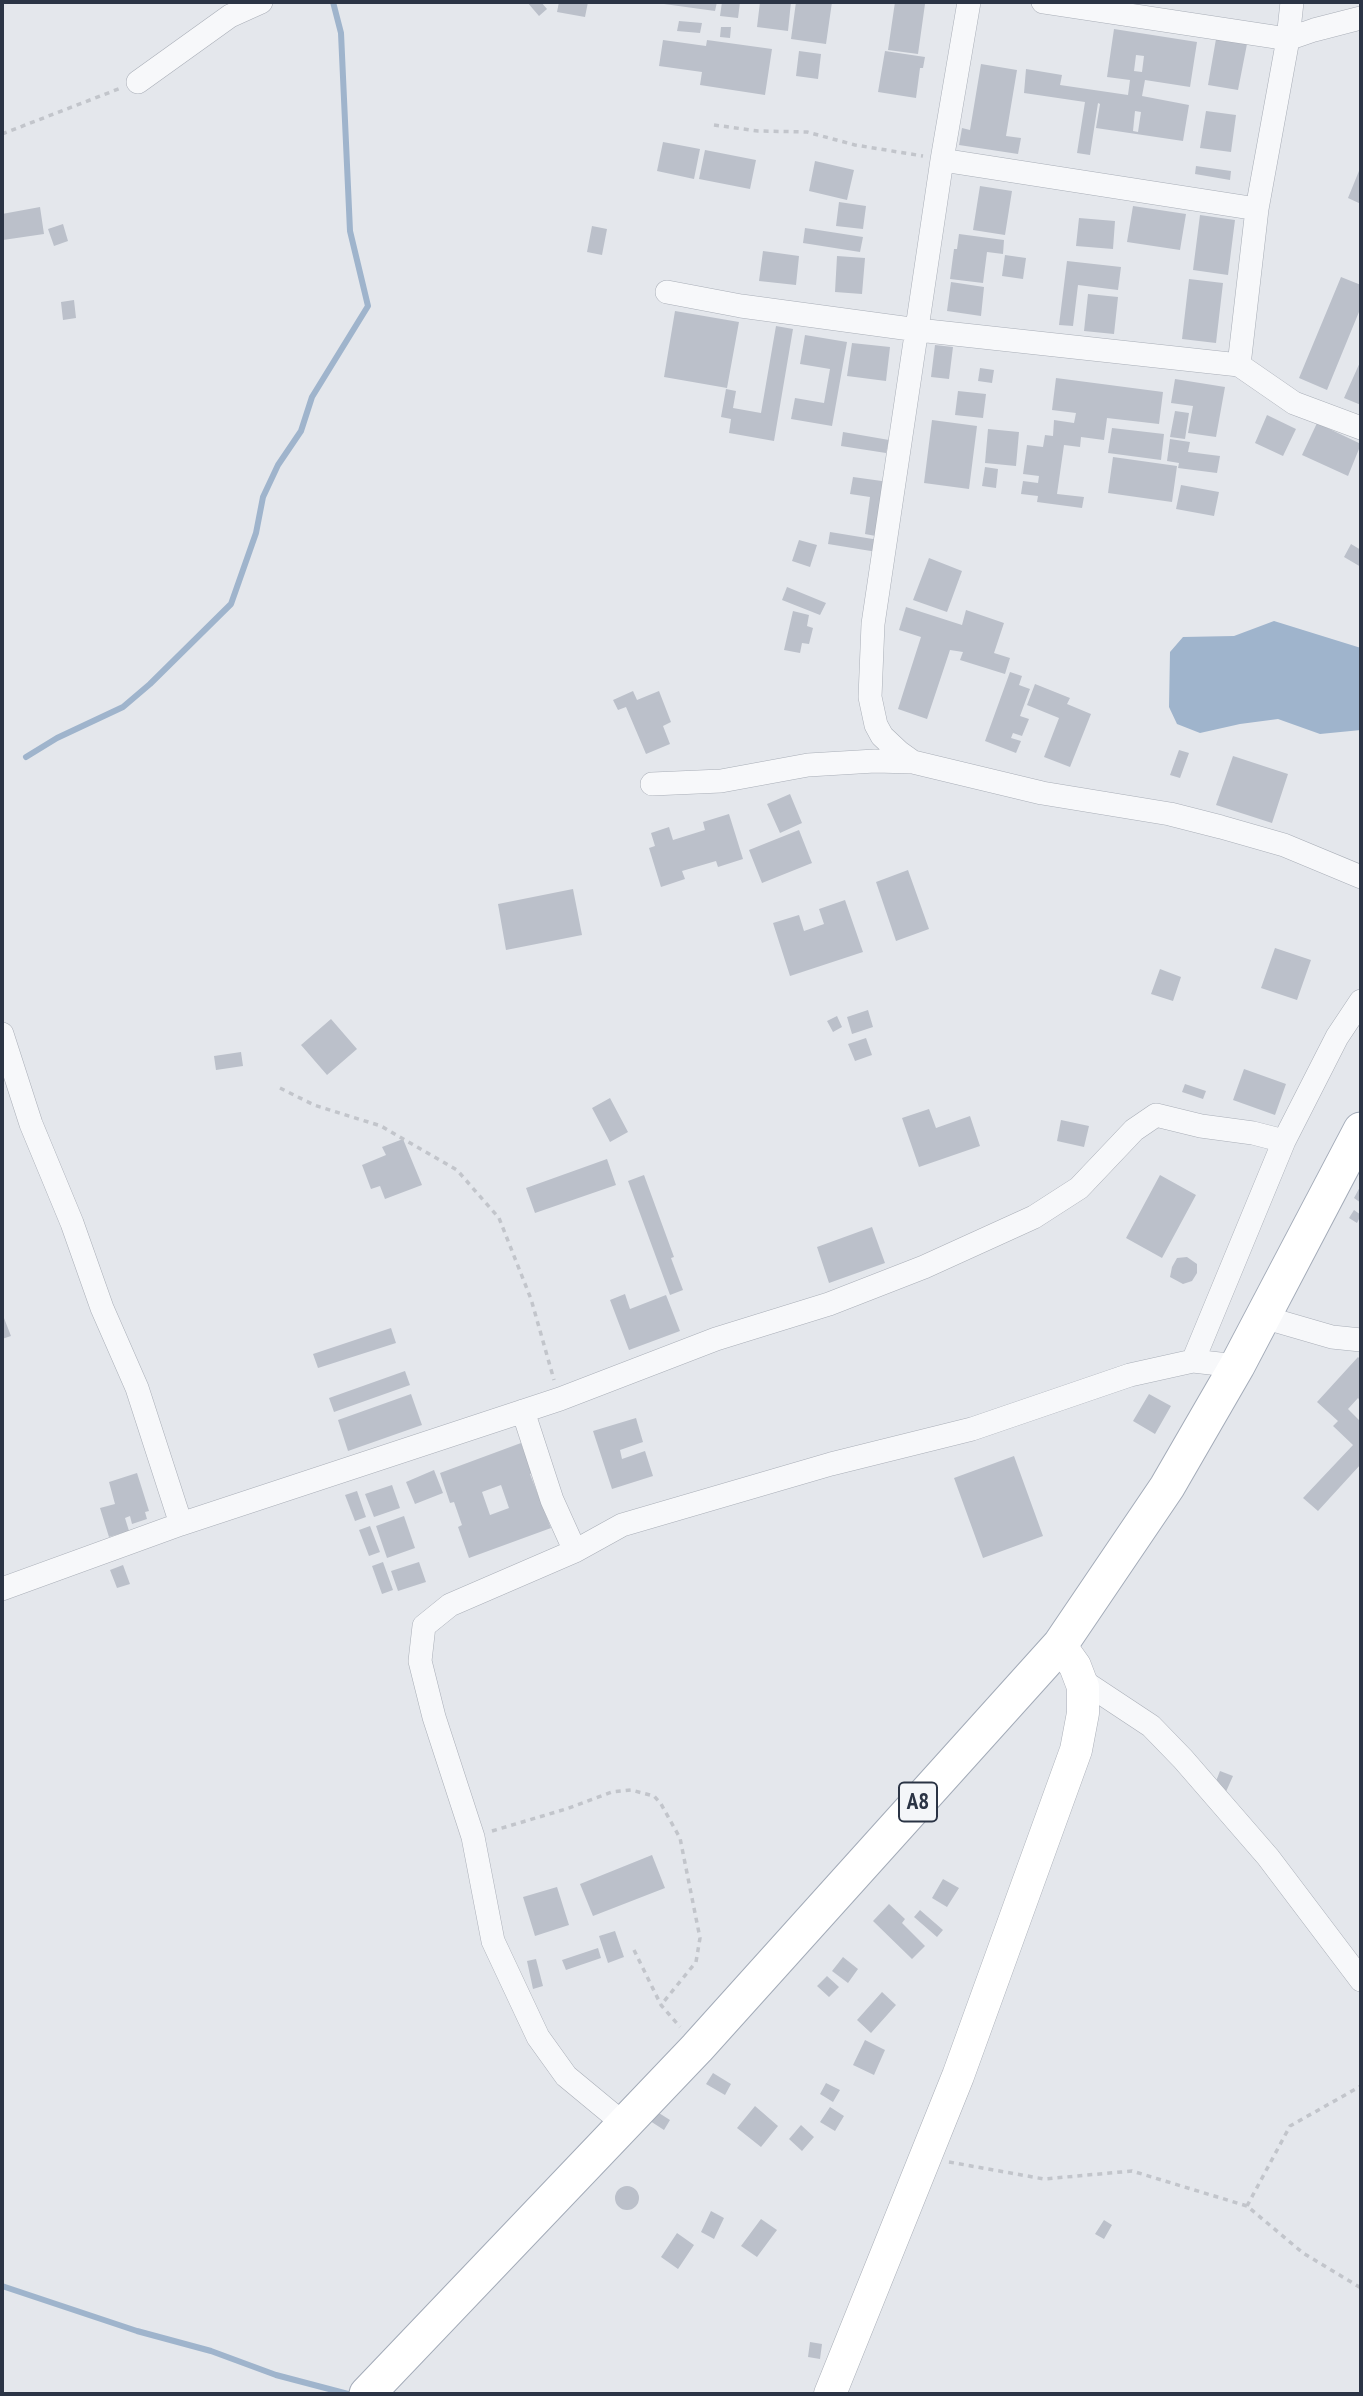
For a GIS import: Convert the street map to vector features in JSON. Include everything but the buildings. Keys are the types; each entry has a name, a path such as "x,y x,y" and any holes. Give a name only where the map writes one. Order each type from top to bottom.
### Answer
{"main road":[{"name":"A8","path":"367,2394 697,2048 1060,1645 1167,1487 1237,1366 1361,1130"}],"street":[{"path":"138,82 230,16 261,2"},
{"path":"913,762 882,736 876,725 870,697 873,624 942,160 969,2"},
{"path":"1043,2 1288,39 1361,18"},
{"path":"1238,365 1257,209 1288,39 1292,2"},
{"path":"942,160 1257,209"},
{"path":"667,292 754,308 918,330 1238,365 1294,403 1361,428"},
{"path":"652,784 721,781 818,765 875,761 913,762 1042,793 1170,814 1284,845 1361,877"},
{"path":"1193,1361 1284,1141 1338,1037 1361,1001"},
{"path":"2,1034 31,1124 72,1223 102,1308 137,1388 181,1524"},
{"path":"2,1589 181,1524 560,1399 716,1339 829,1304 937,1261 1034,1217 1079,1188 1134,1130 1156,1115 1284,1141"},
{"path":"1263,1317 1332,1337 1361,1340"},
{"path":"624,2124 566,2076 538,2037 494,1941 473,1837 434,1717 420,1661 424,1626 450,1605 575,1551 622,1525 831,1464 972,1429 1130,1375 1193,1361 1237,1366"},
{"path":"523,1411 552,1500 575,1551"},
{"path":"830,2394 958,2076 1076,1750 1083,1713 1080,1679 1075,1666 1060,1645"},
{"path":"1080,1679 1151,1727 1183,1759 1268,1857 1361,1980"}],"path":[{"path":"2,134 138,82"},
{"path":"714,125 758,131 807,132 855,145 942,160"},
{"path":"280,1088 314,1105 381,1126 457,1170 499,1218 531,1299 560,1399"},
{"path":"473,1837 612,1792 631,1790 654,1796 680,1838 699,1938 696,1962 661,2005 634,1950"},
{"path":"1247,2206 1290,2126 1361,2086"},
{"path":"924,2158 1044,2179 1132,2171 1247,2206 1303,2253 1361,2287"}],"water":[{"path":"1274,621 1361,648 1361,730 1320,734 1278,719 1200,733 1177,724 1169,707 1170,652 1183,637 1234,636"}],"waterway":[{"path":"26,757 57,738 123,707 231,604 256,533 263,497 278,465 301,431 312,397 368,306 350,231 341,33 333,2"},
{"path":"2,2286 137,2331 211,2351 276,2375 348,2394"}]}
